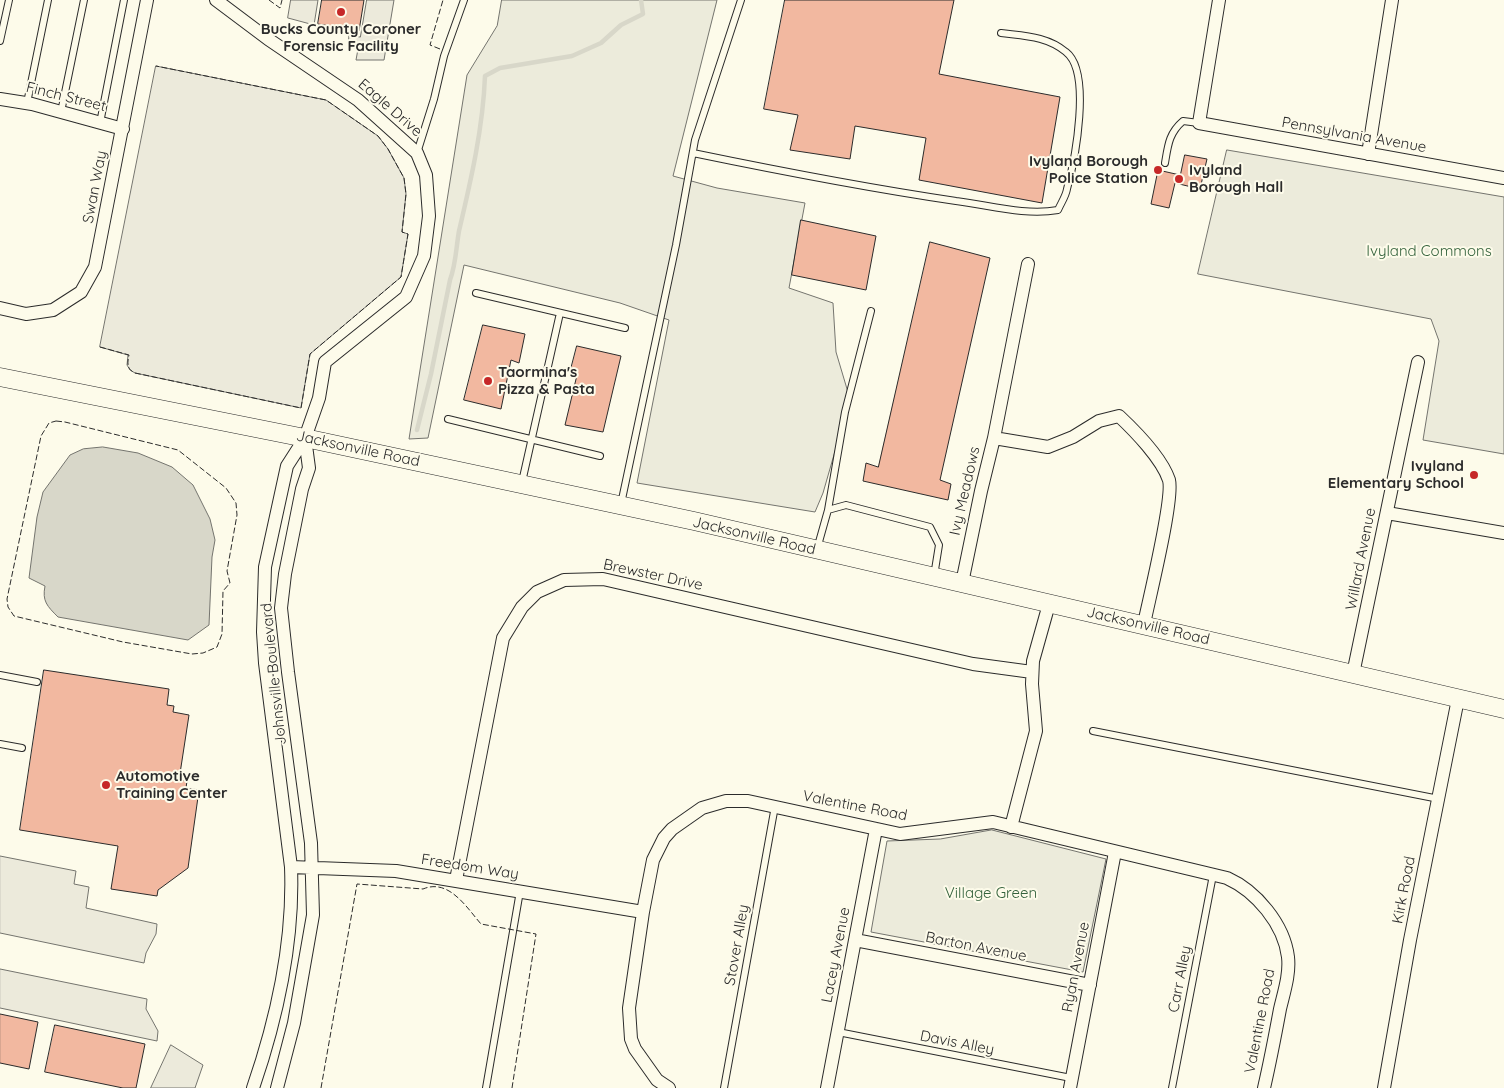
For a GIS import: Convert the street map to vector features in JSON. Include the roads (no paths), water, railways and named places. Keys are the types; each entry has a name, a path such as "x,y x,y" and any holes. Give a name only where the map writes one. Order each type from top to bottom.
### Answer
{"main road":[{"name":"Jacksonville Road","path":"0,377 305,438 521,484 1144,624 1504,710"}],"street":[{"name":"Swan Way","path":"0,308 26,314 53,310 81,292 95,267 147,0"},
{"name":"Eagle Drive","path":"216,0 268,39 358,100 417,153 426,175 429,216 424,256 406,297 325,362 320,398 305,438"},
{"path":"1199,122 1219,0"},
{"path":"1368,154 1392,0"},
{"name":"Finch Street","path":"0,99 27,103 123,129"},
{"name":"Pennsylvania Avenue","path":"1199,122 1504,178"},
{"path":"994,438 1028,264"},
{"name":"Willard Avenue","path":"1353,674 1418,362"},
{"name":"Ivy Meadows","path":"962,583 994,438 1048,447 1073,437 1099,421 1120,416 1146,443 1169,480 1167,510 1144,624"},
{"name":"Johnsville Boulevard","path":"253,1088 270,1034 288,940 292,894 291,867 265,663 263,623 265,567 288,466 305,438"},
{"name":"Johnsville Boulevard","path":"277,1088 289,1046 310,941 313,915 313,868 281,608 285,574 302,489 309,468 305,438"},
{"path":"1387,513 1504,533"},
{"name":"Brewster Drive","path":"456,880 503,638 529,599 537,592 564,580 603,578 973,664 1032,672"},
{"path":"1011,827 1036,731 1032,672 1049,604"},
{"name":"Kirk Road","path":"1384,1088 1458,699"},
{"name":"Valentine Road","path":"669,1088 657,1080 649,1070 631,1039 629,1008 643,912 656,855 664,838 681,821 702,808 726,801 748,801 775,806 900,834 993,822 1213,875 1240,884 1260,902 1274,923 1286,948 1286,981 1264,1088"},
{"name":"Lacey Avenue","path":"827,1088 876,829"},
{"name":"Ryan Avenue","path":"1070,1083 1115,852"},
{"name":"Freedom Way","path":"291,867 396,871 643,912"},
{"name":"Barton Avenue","path":"855,940 1090,985"}],"lane":[{"path":"0,41 9,0"},
{"path":"27,103 48,0"},
{"path":"61,112 84,0"},
{"path":"100,123 124,0"},
{"path":"417,153 434,99 444,56 464,0"},
{"path":"620,506 676,245 693,153 741,0"},
{"path":"693,153 791,174 939,198 1040,213 1058,210 1067,190 1081,110 1079,74 1068,52 1040,37 1001,34"},
{"path":"1165,163 1168,142 1174,129 1183,121 1199,122"},
{"path":"476,293 625,328"},
{"path":"816,550 828,510 844,412 871,311"},
{"path":"521,484 560,313"},
{"path":"448,419 600,456"},
{"path":"828,510 846,505 930,527 939,545 934,576"},
{"path":"0,675 37,682"},
{"path":"1092,731 1439,798"},
{"path":"0,744 22,748"},
{"name":"Stover Alley","path":"724,1088 775,806"},
{"name":"Carr Alley","path":"1172,1088 1213,875"},
{"path":"486,1088 520,891"},
{"name":"Davis Alley","path":"838,1032 1070,1083"}],"waterway":[{"path":"417,430 454,268 459,231 476,154 485,76 500,68 572,56 601,43 621,25 643,14 641,0"}],"place":[{"name":"Bucks County Coroner Forensic Facility","path":"341,12"},
{"name":"Ivyland Borough Police Station","path":"1158,170"},
{"name":"Ivyland Borough Hall","path":"1179,179"},
{"name":"Taormina's Pizza & Pasta","path":"488,381"},
{"name":"Ivyland Elementary School","path":"1474,475"},
{"name":"Automotive Training Center","path":"106,785"}],"park label":[{"name":"Ivyland Commons","path":"1429,251"},
{"name":"Village Green","path":"991,893"}]}
